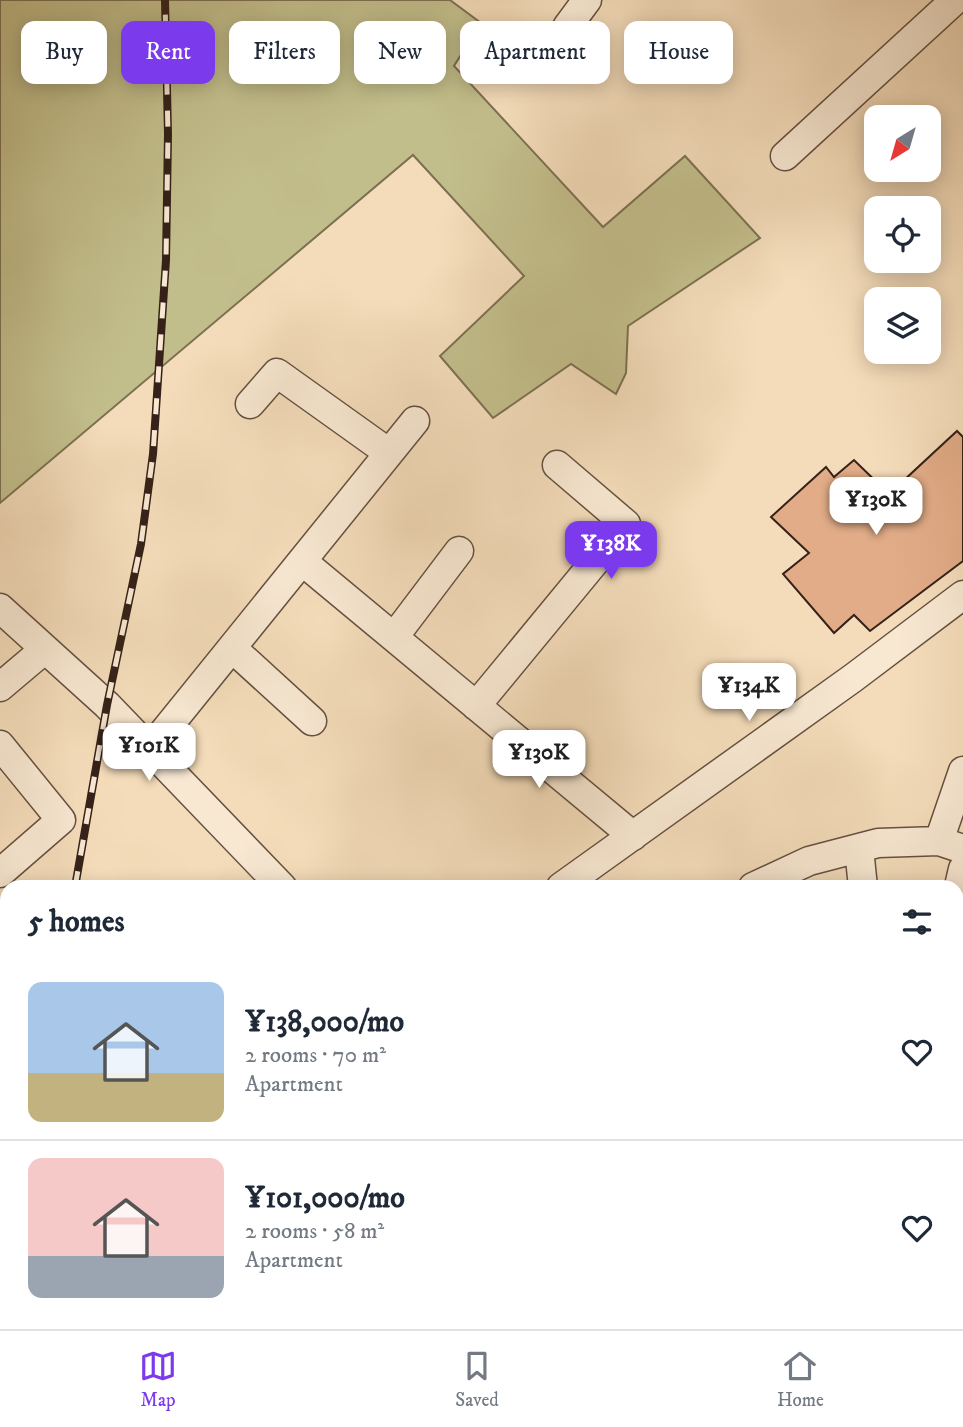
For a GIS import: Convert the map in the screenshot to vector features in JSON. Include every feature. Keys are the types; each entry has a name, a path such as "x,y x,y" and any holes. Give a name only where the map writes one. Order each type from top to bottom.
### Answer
{"street":[{"path":"571,21 587,0"},
{"path":"785,156 955,0"},
{"path":"250,404 277,373 389,453"},
{"path":"150,750 415,421"},
{"path":"476,706 626,524 557,465"},
{"path":"394,637 459,551"},
{"path":"303,561 633,836"},
{"path":"571,880 853,678 963,594"},
{"path":"0,608 107,705 275,880"},
{"path":"232,648 312,721"},
{"path":"0,687 45,649"},
{"path":"0,745 61,820 0,873"},
{"path":"768,880 809,861 878,843 951,845 963,771"},
{"path":"859,849 862,880"}],"shaded area":[{"path":"0,0 450,0 478,21 460,21 460,56 454,66 460,72 460,84 471,84 603,227 685,156 760,238 628,326 626,373 616,394 571,364 493,418 440,356 524,276 413,155 0,503"}],"building":[{"path":"957,431 963,437 963,561 870,631 854,615 834,633 783,574 809,553 771,517 826,467 834,477 854,460 889,494"}],"railway":[{"path":"76,880 107,705 141,544 153,454 166,260 168,134 165,0"}]}
